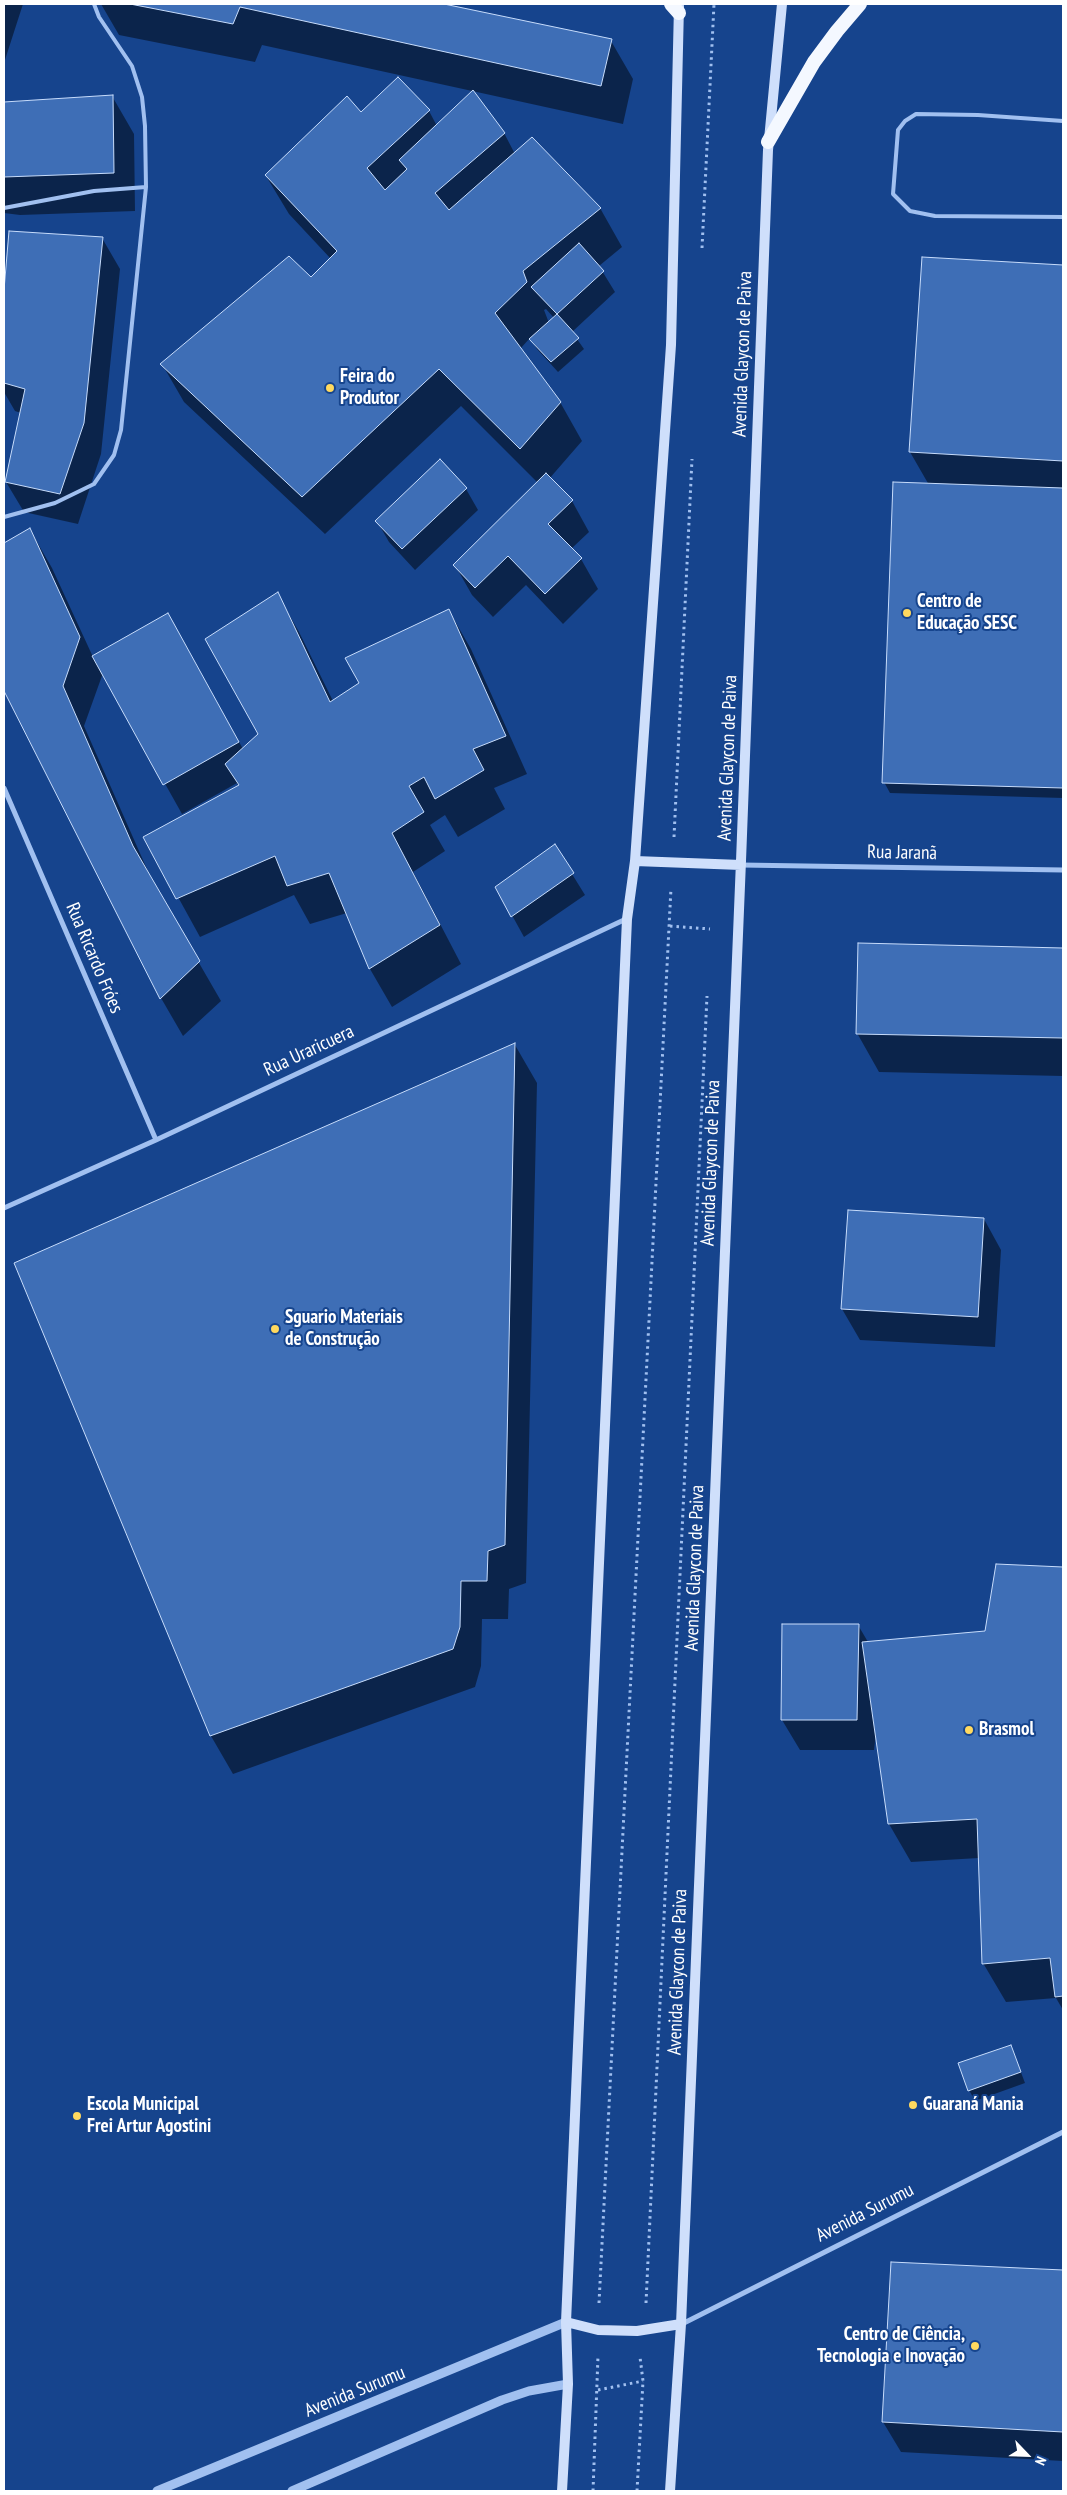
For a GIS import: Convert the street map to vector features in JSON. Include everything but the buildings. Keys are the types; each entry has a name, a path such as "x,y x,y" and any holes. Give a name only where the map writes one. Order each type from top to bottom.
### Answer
{"highway":[{"path":"768,142 814,62 860,4"}],"main road":[{"name":"Avenida Glaycon de Paiva","path":"670,2491 681,2324 741,865 768,142 782,4"},
{"path":"562,2491 568,2384 566,2322 627,919 635,861 671,345 676,7"},
{"path":"635,861 741,865"},
{"path":"566,2322 598,2330 637,2331 681,2324"}],"street":[{"name":"Rua Ricardo Fróes","path":"4,788 156,1140"},
{"name":"Rua Jaranã","path":"741,865 1063,870"},
{"name":"Rua Uraricuera","path":"4,1208 156,1140 627,919"},
{"name":"Avenida Surumu","path":"681,2324 1063,2132"},
{"name":"Avenida Surumu","path":"157,2491 566,2322"},
{"path":"292,2491 502,2400 529,2391 568,2384"}],"lane":[{"path":"4,516 55,503 94,484 114,455 121,430 146,187 145,126 142,97 132,66 98,17 94,4"},
{"path":"1063,121 978,115 916,114 905,121 898,130 893,194 898,202 910,211 935,216 1063,217"},
{"path":"4,208 94,191 146,187"}],"path":[{"path":"702,251 714,4"},
{"path":"593,2491 598,2390 598,2330 670,926 692,449"},
{"path":"709,938 710,919"},
{"path":"670,926 710,929"},
{"path":"637,2491 643,2381 637,2331 645,2328 707,988"},
{"path":"598,2390 643,2381"}],"place":[{"name":"Feira do Produtor","path":"330,388"},
{"name":"Centro de Educação SESC","path":"907,613"},
{"name":"Sguario Materiais de Construção","path":"275,1329"},
{"name":"Brasmol","path":"969,1730"},
{"name":"Guaraná Mania","path":"913,2105"},
{"name":"Escola Municipal Frei Artur Agostini","path":"77,2116"},
{"name":"Centro de Ciência, Tecnologia e Inovação","path":"975,2346"}]}
